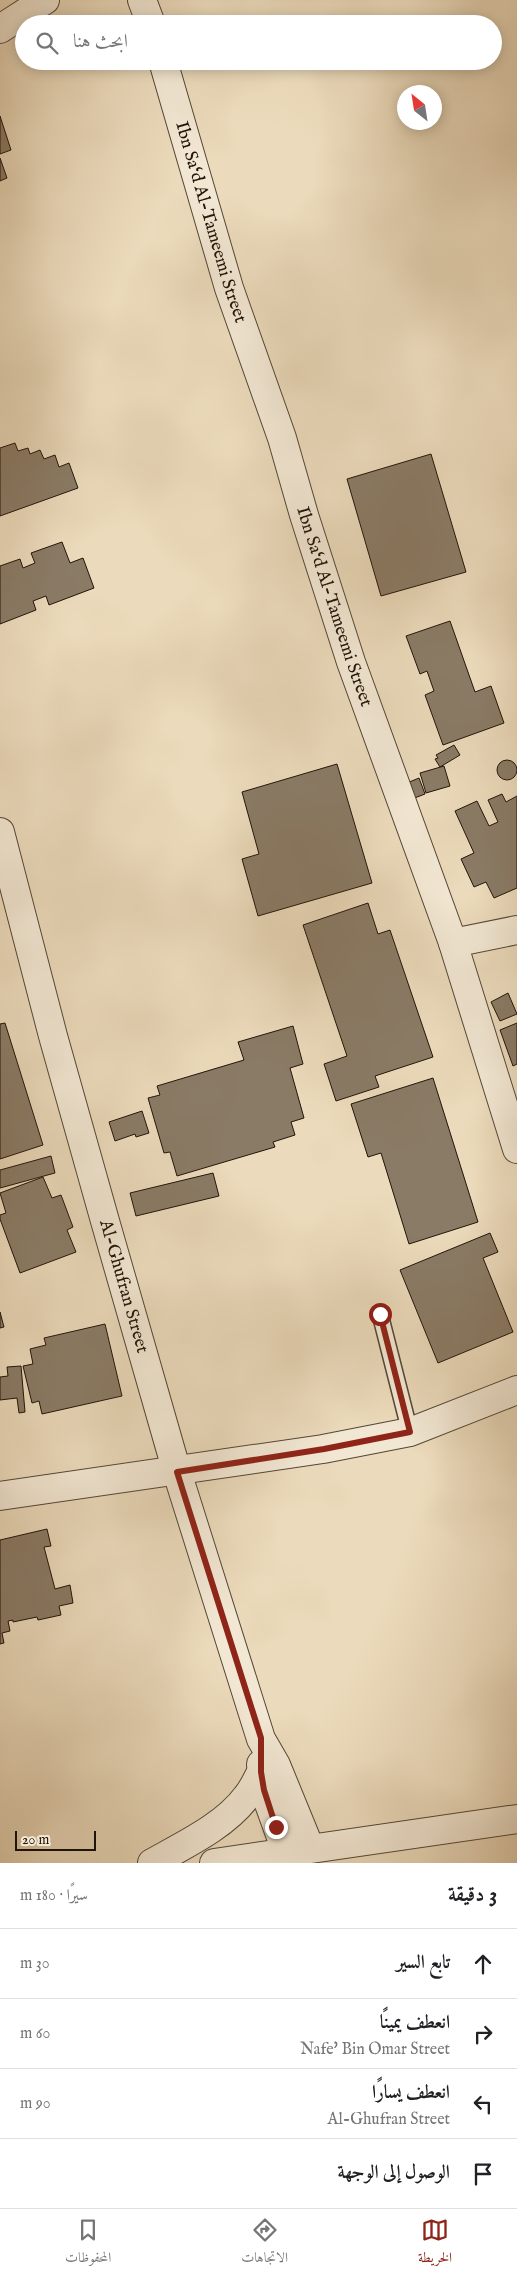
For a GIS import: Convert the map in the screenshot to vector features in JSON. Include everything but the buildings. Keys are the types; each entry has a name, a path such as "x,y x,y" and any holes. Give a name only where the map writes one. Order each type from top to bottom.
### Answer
{"street":[{"path":"22,15 45,0"},
{"path":"142,0 148,15"},
{"path":"0,29 15,19"},
{"name":"Ibn Sa‘d Al-Tameemi Street","path":"166,70 229,288 282,438 304,515 351,662 453,943 517,1149"},
{"name":"Al-Ghufran Street","path":"0,832 56,1045 177,1472 261,1738 276,1765 299,1853"},
{"path":"0,884 23,917"},
{"path":"453,943 517,930"},
{"path":"0,1496 177,1472 324,1449 410,1432 517,1390"},
{"name":"Al-Ghufran Street","path":"261,1738 261,1772 264,1790 299,1853"},
{"name":"Al-Ghufran Street","path":"152,1863 192,1840 229,1815 248,1796 261,1772"},
{"path":"214,1863 299,1853 517,1819"}],"lane":[{"path":"380,1314 410,1432"}],"route":[{"path":"276,1827 264,1790 261,1772 261,1738 177,1472 324,1449 410,1432 380,1314"}]}
